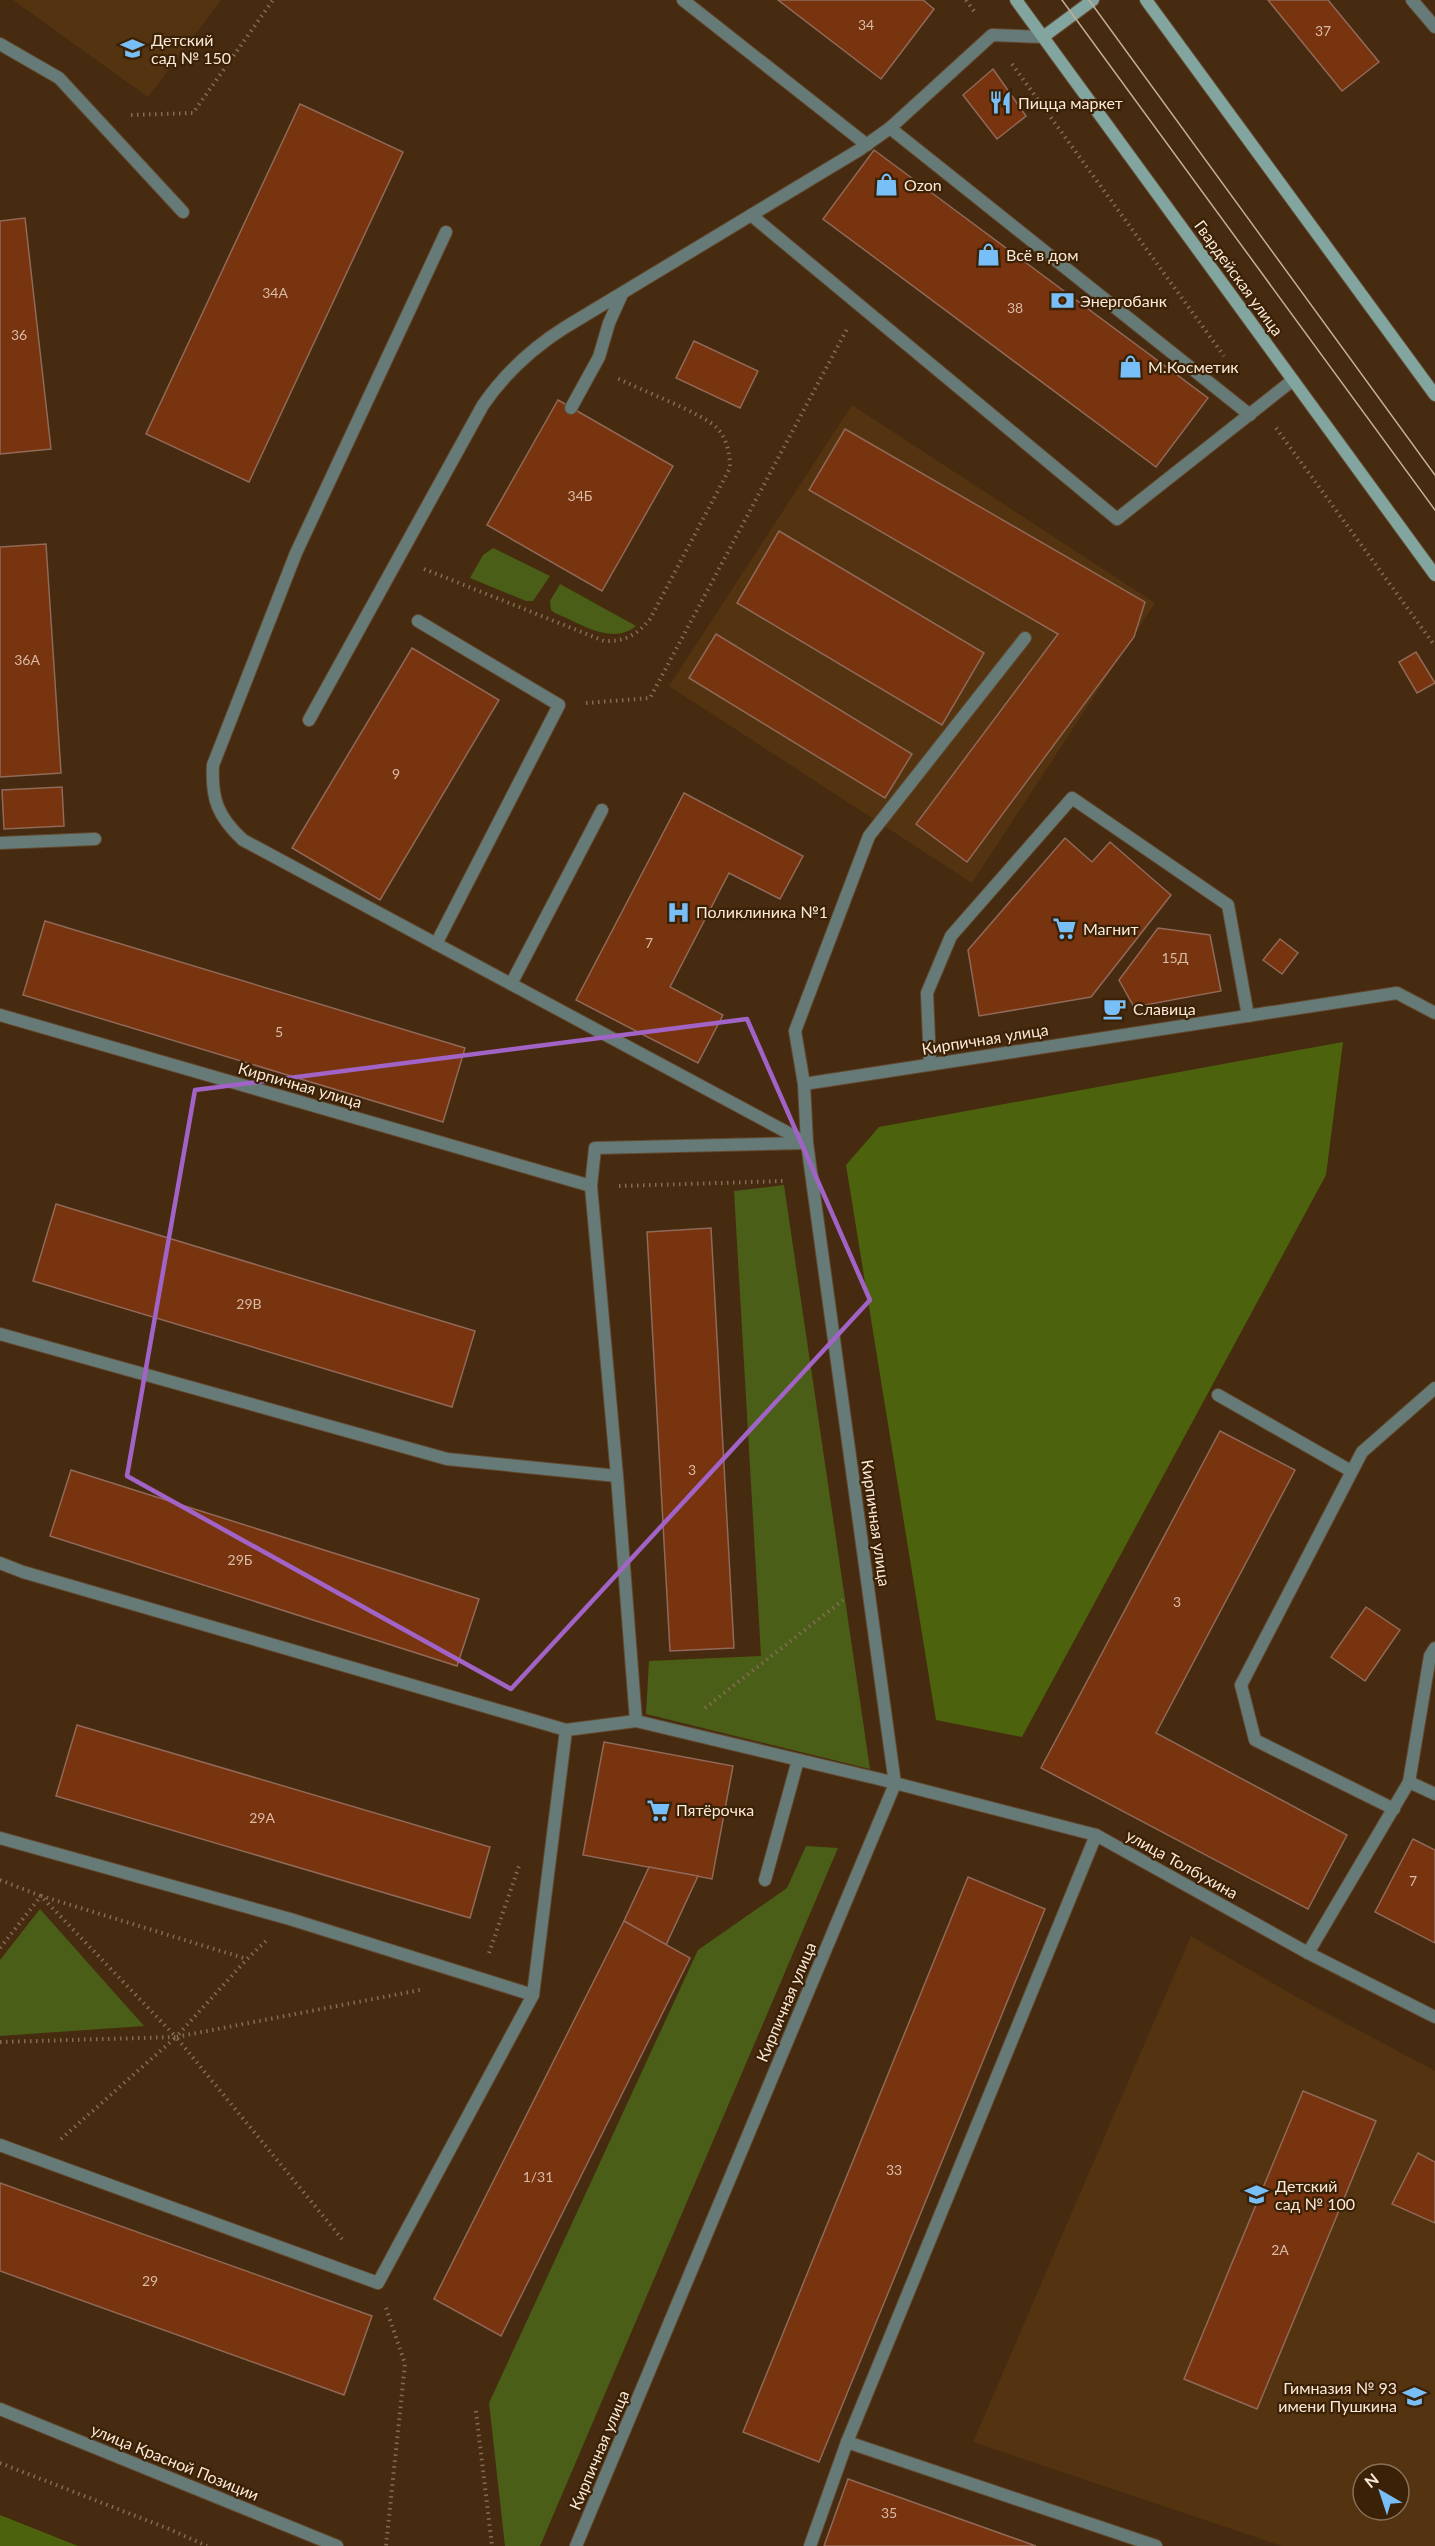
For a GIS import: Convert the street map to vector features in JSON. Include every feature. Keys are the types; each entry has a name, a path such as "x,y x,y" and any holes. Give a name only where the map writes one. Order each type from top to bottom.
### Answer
{"main road":[{"name":"Гвардейская улица","path":"1016,0 1435,575"},
{"path":"1043,37 1093,0"},
{"path":"1146,0 1435,395"}],"street":[{"path":"683,0 867,145"},
{"path":"1412,0 1435,27"},
{"path":"309,720 483,405 511,369 542,343 867,145 890,128 992,35 1043,37"},
{"path":"0,44 59,78 183,212"},
{"path":"890,128 1250,415"},
{"path":"751,215 1117,519 1293,380"},
{"path":"446,232 296,553 213,765 214,797 220,814 229,827 243,840 807,1143"},
{"path":"571,408 594,368 622,293"},
{"path":"418,621 559,705 436,944"},
{"path":"804,1083 795,1031 869,836 1025,638"},
{"path":"930,1064 927,993 951,936 1072,798 1228,905 1248,1016"},
{"path":"511,984 602,810"},
{"path":"0,843 95,839"},
{"name":"Кирпичная улица","path":"576,2546 895,1784 807,1143 804,1083 1397,993 1435,1012"},
{"name":"Кирпичная улица","path":"0,1015 591,1186"},
{"path":"0,1563 23,1572 566,1730 636,1721 591,1186 595,1148 807,1143"},
{"path":"0,1334 447,1459 617,1476"},
{"path":"1394,1809 1255,1740 1241,1685 1362,1452 1435,1388"},
{"path":"1218,1395 1352,1471"},
{"path":"1308,1953 1409,1782 1430,1656 1435,1648"},
{"name":"улица Толбухина","path":"636,1721 1096,1835 1308,1953 1435,2017"},
{"path":"0,2145 378,2283 533,1995 566,1730"},
{"path":"765,1880 798,1760"},
{"path":"1409,1782 1435,1794"},
{"path":"810,2546 847,2442 1096,1835"},
{"path":"0,1839 290,1919 533,1995"},
{"name":"улица Красной Позиции","path":"0,2409 337,2546"},
{"path":"847,2442 1156,2546"}],"path":[{"path":"95,116 193,113 273,0"},
{"path":"966,0 1226,359"},
{"path":"559,705 650,698 860,306"},
{"path":"397,559 604,641 628,638 640,631 650,620 730,468 730,454 724,438 710,422 594,368"},
{"path":"1260,407 1435,646"},
{"path":"591,1186 812,1181"},
{"path":"676,1730 867,1581"},
{"path":"0,1948 42,1896 246,1959"},
{"path":"38,2159 176,2037 246,1959 290,1919"},
{"path":"0,2042 176,2037"},
{"path":"176,2037 348,2247"},
{"path":"378,2283 405,2364 386,2546"},
{"path":"476,2411 492,2546"},
{"path":"0,2463 207,2546"}],"highlighted area":[{"path":"747,1019 870,1300 511,1689 127,1476 195,1090"}],"shaded area":[{"name":"Детский сад № 150","path":"13,0 221,0 148,97"},
{"path":"852,405 1155,603 972,883 669,686"},
{"name":"Детский сад № 100","path":"1191,1936 1300,1999 1435,2071 1435,2546 1282,2546 973,2442"}],"green space":[{"path":"493,548 550,576 533,601 526,601 470,578 483,555"},
{"path":"560,584 636,626 627,632 606,633 585,627 555,613 551,610 550,601"},
{"path":"1343,1042 1326,1175 1022,1737 936,1720 846,1165 879,1127"},
{"path":"784,1185 870,1769 646,1714 649,1661 761,1656 734,1191"},
{"path":"806,1846 838,1848 540,2546 505,2546 489,2403 698,1950 787,1888"},
{"path":"40,1909 144,2026 0,2036 0,1960"},
{"path":"0,2515 78,2546 0,2546"}],"building":[{"path":"778,0 923,0 934,9 881,79"},
{"path":"1268,0 1328,0 1379,62 1342,91"},
{"path":"993,69 1026,116 997,139 963,95"},
{"path":"300,104 403,152 249,482 146,434"},
{"path":"874,150 1208,398 1156,467 823,219"},
{"path":"25,218 51,449 0,454 0,221"},
{"path":"694,341 758,371 740,408 676,378"},
{"path":"558,400 673,466 602,591 487,525"},
{"path":"845,429 1145,602 1134,637 967,862 916,824 1058,634 809,490"},
{"path":"779,531 984,653 942,725 737,603"},
{"path":"46,544 61,773 0,777 0,547"},
{"path":"716,634 912,754 885,798 689,678"},
{"path":"412,648 499,700 380,900 292,848"},
{"path":"1416,652 1435,683 1417,693 1399,662"},
{"path":"62,787 64,826 4,829 2,790"},
{"path":"684,793 803,856 780,899 729,873 670,987 723,1015 698,1063 576,1000"},
{"path":"1065,838 1092,862 1110,842 1171,895 1091,997 979,1016 968,950"},
{"path":"45,921 465,1048 443,1122 23,995"},
{"path":"1158,928 1210,935 1221,991 1134,1007 1119,980"},
{"path":"1280,939 1298,953 1282,974 1263,960"},
{"path":"56,1204 475,1331 452,1407 33,1281"},
{"path":"711,1228 734,1648 670,1651 647,1232"},
{"path":"1220,1431 1295,1470 1156,1733 1347,1835 1308,1909 1041,1768"},
{"path":"71,1470 479,1599 457,1666 50,1536"},
{"path":"1366,1607 1400,1630 1365,1681 1331,1657"},
{"path":"77,1725 490,1847 470,1918 56,1796"},
{"path":"604,1742 733,1766 712,1879 583,1855"},
{"path":"1413,1839 1435,1850 1435,1943 1375,1912"},
{"path":"649,1867 698,1876 666,1945 624,1921"},
{"path":"968,1877 1045,1909 819,2462 743,2432"},
{"path":"624,1921 690,1958 501,2336 434,2299"},
{"path":"1303,2091 1376,2121 1257,2409 1184,2379"},
{"path":"1418,2153 1435,2162 1435,2223 1392,2204"},
{"path":"0,2183 372,2316 344,2395 0,2271"},
{"path":"848,2479 1036,2546 824,2546"}],"tram line":[{"path":"1062,0 1435,510"},
{"path":"1089,0 1435,475"}],"place":[{"name":"Детский сад № 150","path":"133,49"},
{"name":"Пицца маркет","path":"1000,103"},
{"name":"Ozon","path":"886,185"},
{"name":"Всё в дом","path":"988,255"},
{"name":"Энергобанк","path":"1062,301"},
{"name":"М.Косметик","path":"1130,367"},
{"name":"Поликлиника №1","path":"678,912"},
{"name":"Магнит","path":"1065,929"},
{"name":"Славица","path":"1115,1009"},
{"name":"Пятёрочка","path":"658,1810"},
{"name":"Детский сад № 100","path":"1257,2195"},
{"name":"Гимназия № 93 имени Пушкина","path":"1415,2397"}]}
